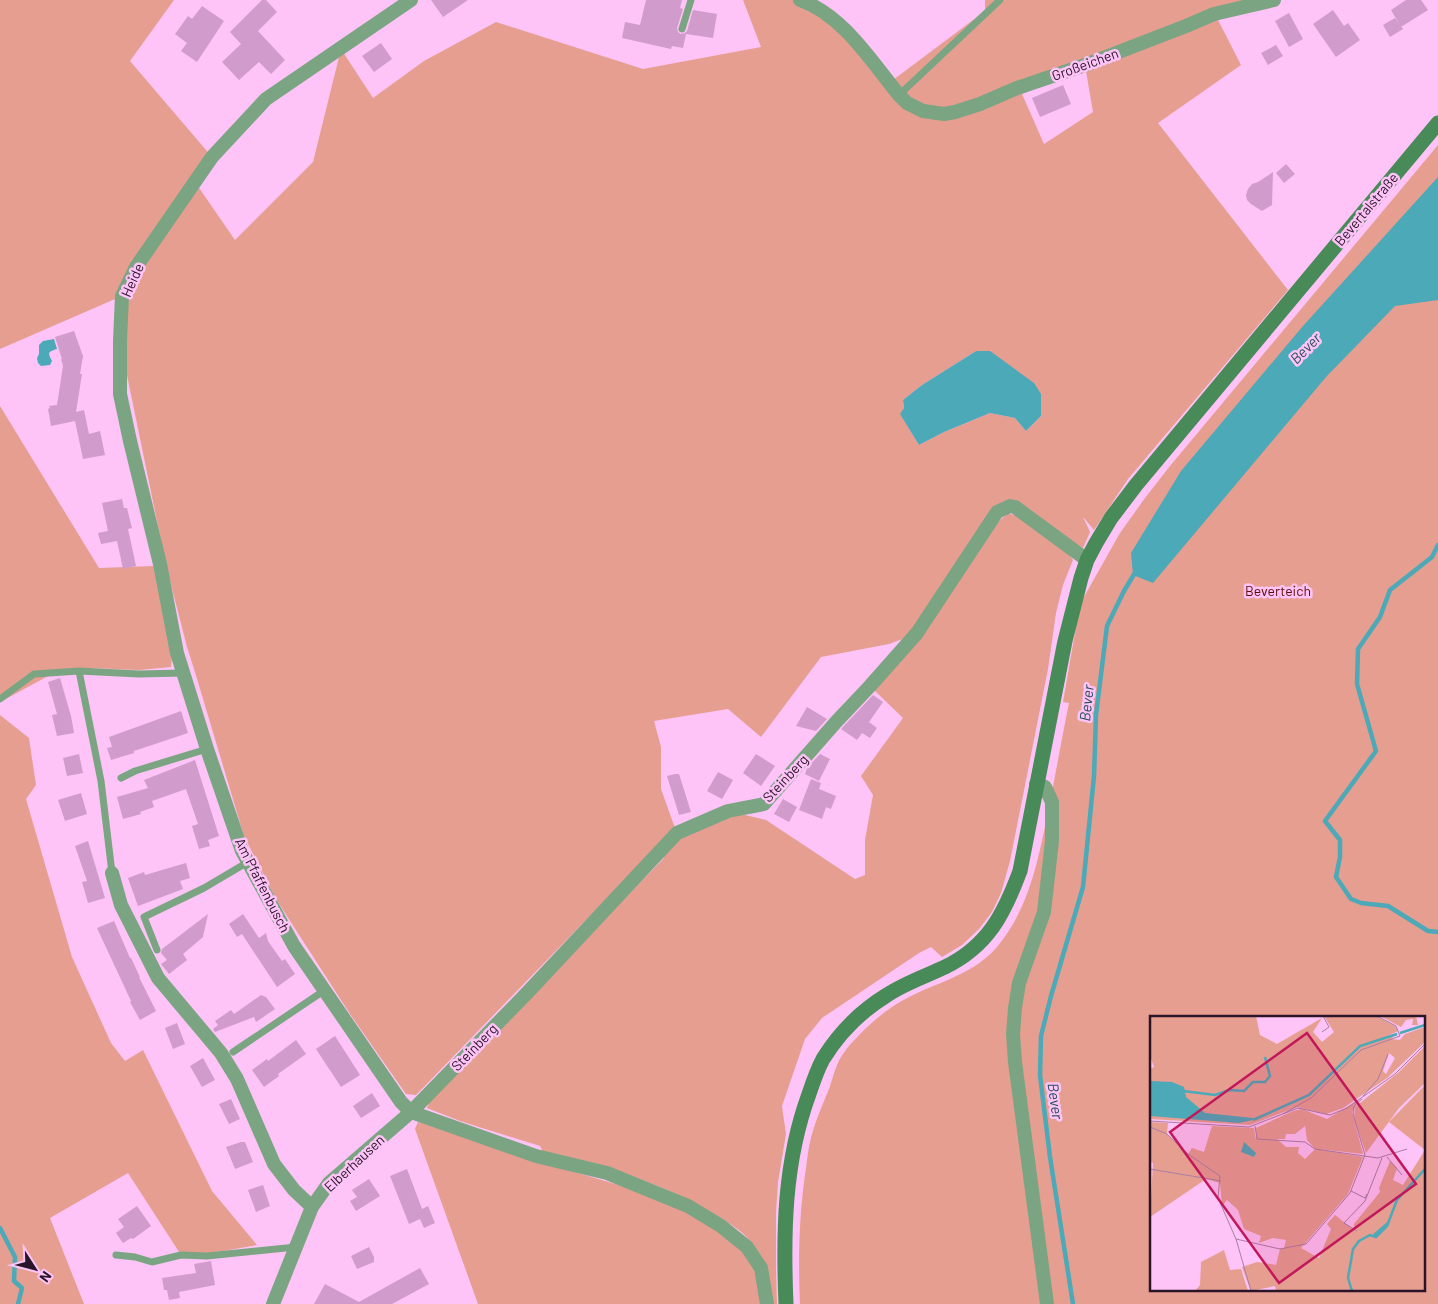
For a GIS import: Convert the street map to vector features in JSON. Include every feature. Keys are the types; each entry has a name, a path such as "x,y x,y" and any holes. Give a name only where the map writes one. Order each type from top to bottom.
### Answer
{"street":[{"name":"Heide","path":"183,673 160,564 120,394 122,296 136,267 212,157 266,99 411,0"},
{"name":"Großeichen","path":"800,0 822,10 837,22 907,104 923,111 944,114 980,104 1016,88 1085,65 1214,14 1274,0"},
{"name":"Bevertalstraße","path":"786,1304 784,1247 788,1185 796,1137 806,1103 823,1060 844,1031 872,1004 897,988 946,966 966,954 991,931 1004,910 1020,872 1070,617 1087,560 1111,518 1136,485 1438,123"},
{"name":"Steinberg","path":"411,1112 527,993 677,833 728,811 764,804 918,633 997,512 1005,507 1016,507 1087,560"},
{"name":"Am Pfaffenbusch","path":"183,673 242,851 294,946 401,1102 411,1112"},
{"path":"1036,784 1045,787 1052,802 1052,841 1044,912 1020,983 1015,1008 1013,1034 1015,1062 1047,1304"},
{"path":"112,873 121,905 158,978 221,1053 237,1079 274,1164 294,1190 312,1207"},
{"path":"411,1112 536,1156 607,1173 688,1206 721,1226 747,1247 761,1268 767,1304"},
{"name":"Elberhausen","path":"273,1304 312,1207 330,1183 411,1112"}],"lane":[{"path":"682,29 691,0"},
{"path":"899,96 1000,0"},
{"path":"0,699 34,674 79,671 140,674 183,673"},
{"path":"79,671 102,781 112,873"},
{"path":"121,778 135,770 207,748"},
{"path":"157,950 144,918 204,888 248,862"},
{"path":"233,1052 325,990"},
{"path":"116,1255 135,1257 152,1262 181,1255 206,1256 297,1247"}],"green space":[{"path":"0,0 174,0 130,61 212,157 195,182 235,240 313,162 341,49 373,98 424,61 496,22 643,69 761,47 743,0 800,0 810,3 889,83 985,11 985,0 1274,0 1215,14 1241,65 1158,123 1288,290 1128,479 1094,530 1083,517 1090,532 1083,548 1002,502 995,525 1008,513 1027,520 1068,553 1073,560 1063,585 1056,613 1048,669 1010,861 1001,893 992,912 979,929 962,945 942,957 931,947 919,953 822,1018 805,1039 782,1106 786,1134 778,1182 776,1213 777,1304 772,1304 766,1267 760,1254 751,1242 743,1233 697,1204 633,1177 543,1152 540,1146 460,1121 427,1108 431,1098 664,858 661,849 728,811 766,820 855,879 865,875 865,840 873,795 861,776 903,718 870,686 916,634 889,644 821,657 761,737 728,709 654,721 661,747 661,789 675,828 416,1095 406,1094 350,1014 276,899 244,836 187,647 166,565 120,341 122,296 0,349","holes":["1085,65 1093,112 1044,144 1022,94","976,351 1041,416 1026,431 1015,418 990,413 944,432 919,445 901,415 904,408 903,400 922,385"]},
{"name":"Beverteich","path":"1438,145 1438,1304 800,1304 800,1219 808,1152 818,1115 838,1062 859,1035 886,1011 919,992 961,974 986,958 997,947 1018,916 1032,881 1049,807 1069,703 1063,702 1080,604 1120,533 1145,498"},
{"path":"0,406 99,568 154,566 172,656 171,667 139,670 90,668 50,675 0,702"},
{"path":"0,715 29,738 36,785 26,799 72,957 111,1043 125,1061 143,1050 212,1191 257,1245 206,1254 181,1255 128,1173 50,1218 84,1304 0,1304"},
{"path":"418,1122 448,1129 686,1209 729,1235 757,1270 762,1304 478,1304 415,1129"}],"water":[{"path":"1438,177 1438,300 1395,306 1326,377 1153,583 1133,575 1131,553 1181,471 1303,326"},
{"path":"54,339 57,349 49,353 52,361 50,365 41,366 37,358 39,345 43,341"},
{"path":"976,351 990,351 1034,383 1041,394 1041,416 1026,431 1015,418 990,413 944,432 919,445 900,414 904,408 903,400 922,385"}],"building":[{"path":"262,0 266,0 277,12 258,31 285,60 271,74 259,62 239,80 222,62 241,44 230,32"},
{"path":"431,0 468,0 443,17"},
{"path":"646,0 682,0 680,8 683,9 677,28 681,34 687,31 693,10 717,14 713,38 686,34 683,48 672,46 671,49 622,38 625,22 640,25"},
{"path":"1406,0 1421,0 1428,10 1401,27 1391,10"},
{"path":"202,6 224,21 197,62 181,51 187,43 175,34 188,16 192,19"},
{"path":"1333,10 1344,26 1348,23 1360,40 1336,57 1313,24"},
{"path":"1289,13 1303,39 1289,47 1275,21"},
{"path":"1395,18 1403,29 1390,37 1383,25"},
{"path":"381,43 392,59 374,72 362,56"},
{"path":"1276,45 1283,56 1268,65 1261,53"},
{"path":"1063,85 1071,104 1040,117 1032,98"},
{"path":"1286,164 1295,174 1284,183 1276,173"},
{"path":"1273,172 1272,205 1262,211 1247,200 1246,195 1252,184"},
{"path":"74,331 83,356 76,412 84,410 89,434 100,431 105,455 83,459 75,421 51,426 48,409 50,408 49,406 57,405 63,366 55,337"},
{"path":"122,499 124,508 127,508 132,528 128,529 136,566 123,569 117,541 101,544 98,533 108,531 102,503"},
{"path":"60,678 74,733 57,736 52,715 57,714 48,682"},
{"path":"873,695 883,702 869,722 877,728 870,738 862,733 857,740 841,729"},
{"path":"807,707 827,719 816,731 796,726"},
{"path":"181,711 188,733 111,760 107,748 112,747 109,737"},
{"path":"79,754 83,773 67,776 63,758"},
{"path":"756,754 775,766 761,786 743,773"},
{"path":"820,754 830,759 819,781 805,774 807,768"},
{"path":"195,760 219,836 208,840 210,846 199,849 192,826 198,824 186,789 152,801 154,807 140,812 141,814 123,819 117,797 148,788 144,780"},
{"path":"718,772 733,780 722,799 707,791"},
{"path":"679,774 691,812 679,815 667,776"},
{"path":"811,779 821,783 819,789 836,796 831,809 826,807 822,819 799,810"},
{"path":"81,793 87,814 65,821 58,800"},
{"path":"783,799 797,807 789,822 774,814"},
{"path":"88,841 105,898 88,903 82,882 87,881 75,846"},
{"path":"186,863 190,878 180,881 183,889 138,906 128,878 144,872 145,875"},
{"path":"208,914 203,937 183,954 187,960 169,974 161,964 167,960 161,953 162,949"},
{"path":"243,914 259,938 266,933 268,941 282,961 285,959 295,974 277,987 242,934 237,937 229,924"},
{"path":"114,921 156,1011 140,1020 97,928"},
{"path":"261,995 266,997 275,1009 256,1022 254,1017 214,1031 213,1029 218,1025 215,1021 231,1010 234,1014"},
{"path":"177,1023 185,1044 173,1049 165,1028"},
{"path":"335,1036 360,1075 341,1087 316,1049"},
{"path":"296,1040 306,1054 278,1074 279,1076 264,1087 252,1070 267,1059 268,1061"},
{"path":"203,1058 215,1080 202,1087 190,1066"},
{"path":"372,1093 380,1106 361,1118 353,1106"},
{"path":"231,1099 240,1119 229,1124 219,1104"},
{"path":"245,1142 253,1162 235,1169 226,1147"},
{"path":"407,1169 422,1209 428,1206 435,1223 424,1228 420,1219 409,1224 390,1176"},
{"path":"369,1179 380,1196 356,1211 350,1201 357,1197 352,1190"},
{"path":"263,1185 270,1206 256,1212 248,1190"},
{"path":"137,1206 151,1226 133,1239 131,1238 123,1243 116,1233 124,1227 118,1219"},
{"path":"369,1247 374,1257 374,1262 357,1269 351,1256"},
{"path":"211,1261 215,1285 179,1292 180,1298 169,1300 167,1290 164,1290 162,1278 196,1273 194,1264"},
{"path":"420,1268 429,1284 392,1304 314,1304 325,1284 359,1302"}],"waterway":[{"path":"1438,545 1432,557 1390,590 1380,617 1358,649 1357,684 1376,751 1325,821 1340,840 1340,857 1336,877 1351,899 1361,903 1388,906 1428,931 1438,932"},
{"name":"Bever","path":"1073,1304 1050,1157 1040,1075 1041,1036 1083,887 1094,776 1096,715 1107,626 1136,571"},
{"path":"0,1228 15,1257 14,1281 22,1288 18,1304"}]}
